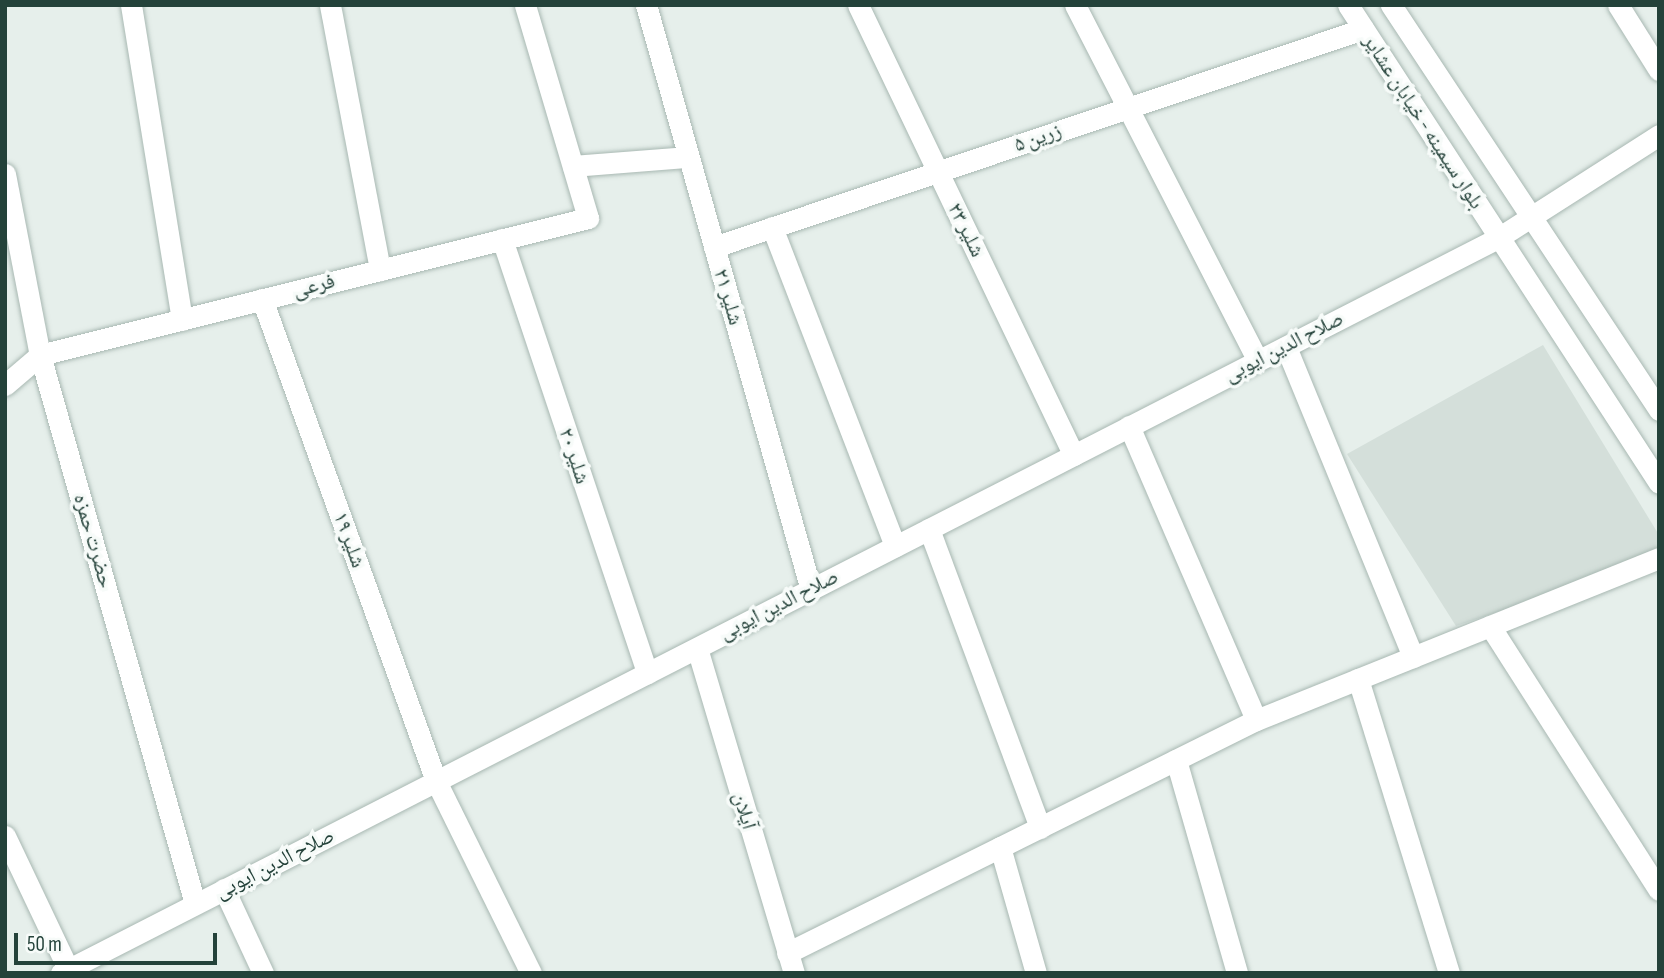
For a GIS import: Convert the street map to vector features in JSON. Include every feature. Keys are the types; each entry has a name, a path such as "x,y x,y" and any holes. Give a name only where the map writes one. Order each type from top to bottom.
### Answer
{"street":[{"path":"131,5 182,320"},
{"path":"330,5 380,270"},
{"path":"525,5 573,166 688,157"},
{"name":"شلیر ۲۱","path":"646,5 811,590"},
{"name":"شلیر ۲۳","path":"858,5 1074,455"},
{"path":"1076,5 1258,361"},
{"name":"بلوار سیمینه - خیابان عشایر","path":"1348,5 1659,483"},
{"name":"بلوار سیمینه - خیابان عشایر","path":"1391,5 1659,410"},
{"path":"1618,5 1659,70"},
{"name":"زرین ۵","path":"714,247 1363,29"},
{"name":"صلاح الدین ایوبی","path":"66,972 1498,238 1659,135"},
{"name":"فرعی","path":"40,355 587,218 573,166"},
{"name":"حضرت حمزه","path":"5,174 40,355 195,904"},
{"path":"772,228 895,547"},
{"name":"شلیر ۲۰","path":"502,239 647,673"},
{"name":"شلیر ۱۹","path":"262,299 436,781 531,973"},
{"path":"1286,347 1413,657"},
{"path":"5,385 40,355"},
{"path":"1129,426 1256,720"},
{"path":"929,529 1040,828"},
{"path":"791,963 1000,847 1256,720 1659,558"},
{"path":"1490,626 1659,890"},
{"name":"آیلان","path":"696,648 791,963"},
{"path":"1358,679 1449,973"},
{"path":"1176,760 1237,973"},
{"path":"5,836 66,972"},
{"path":"1000,847 1036,973"},
{"path":"224,889 263,973"}],"shaded area":[{"path":"1543,345 1659,535 1659,547 1550,594 1456,626 1347,454"}]}
